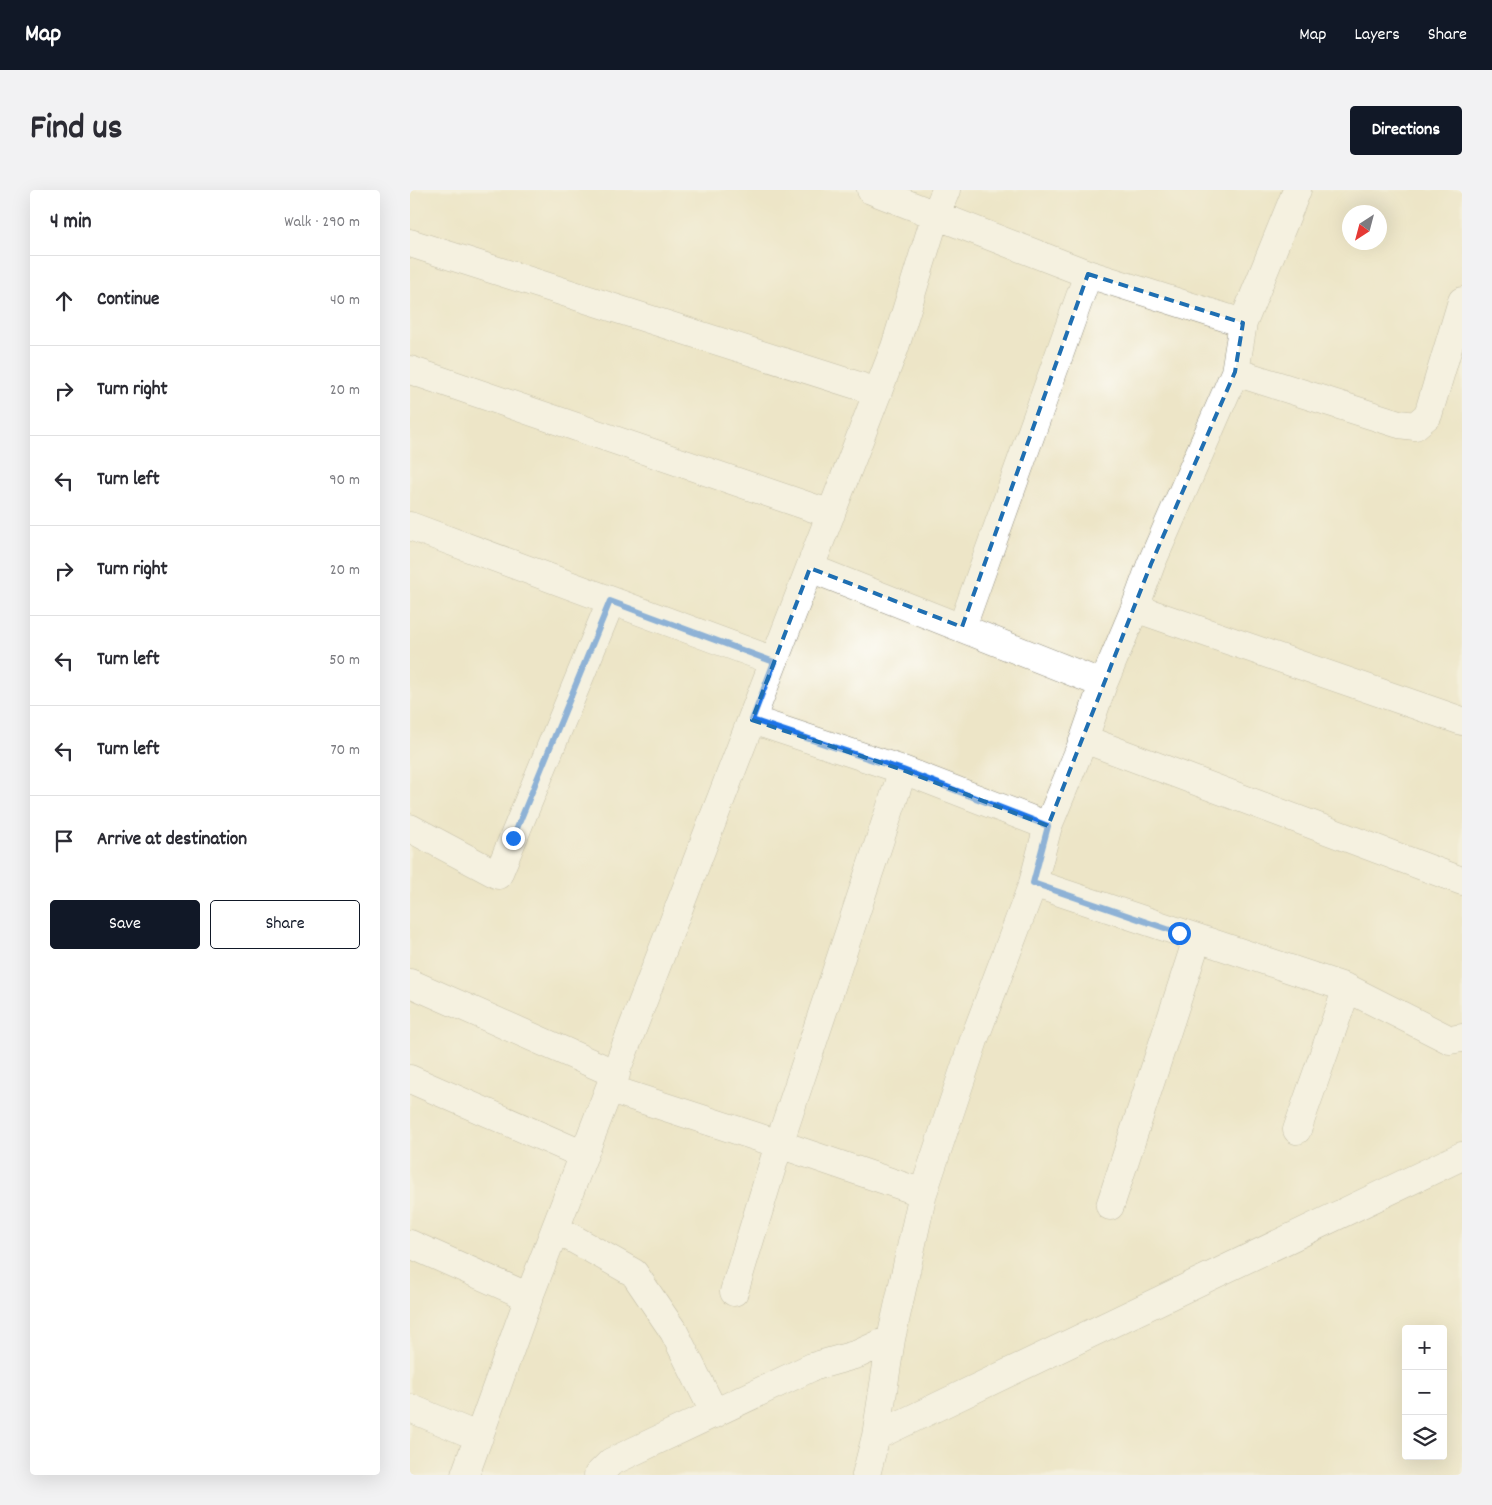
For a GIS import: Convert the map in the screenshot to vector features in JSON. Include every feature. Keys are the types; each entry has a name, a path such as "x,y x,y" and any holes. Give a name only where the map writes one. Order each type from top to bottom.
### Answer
{"street":[{"path":"871,190 941,202 1088,274 1243,323"},
{"path":"866,1475 876,1436 891,1339 923,1193 975,1037 1033,883 1048,826 1084,739 1103,684 1151,564 1235,372 1243,323 1297,190"},
{"path":"465,1475 529,1297 895,347 941,202"},
{"path":"410,242 878,392"},
{"path":"962,627 1088,274"},
{"path":"1235,372 1399,424 1415,426 1428,415 1462,301"},
{"path":"410,370 831,514"},
{"path":"412,532 610,601 774,662"},
{"path":"810,568 1103,684"},
{"path":"410,828 498,875 610,601"},
{"path":"1135,608 1462,721"},
{"path":"752,720 903,770 1048,826"},
{"path":"1084,739 1462,881"},
{"path":"734,1292 779,1144 903,770"},
{"path":"1033,883 1347,988 1450,1040 1462,1038"},
{"path":"1110,1206 1197,939"},
{"path":"411,986 613,1082 779,1144 923,1193"},
{"path":"1297,1130 1347,988"},
{"path":"410,1079 584,1155"},
{"path":"876,1436 1462,1156"},
{"path":"556,1229 634,1273 674,1332 715,1414"},
{"path":"410,1244 529,1297"},
{"path":"598,1475 611,1462 812,1367 858,1354 891,1339"},
{"path":"410,1408 479,1437"}],"highlighted area":[{"path":"1088,274 1243,323 1235,372 1151,564 1048,826 903,770 752,720 810,568 962,627"}],"route":[{"path":"513,838 610,601 774,662 752,720 903,770 1048,826 1033,883 1179,933"}]}
